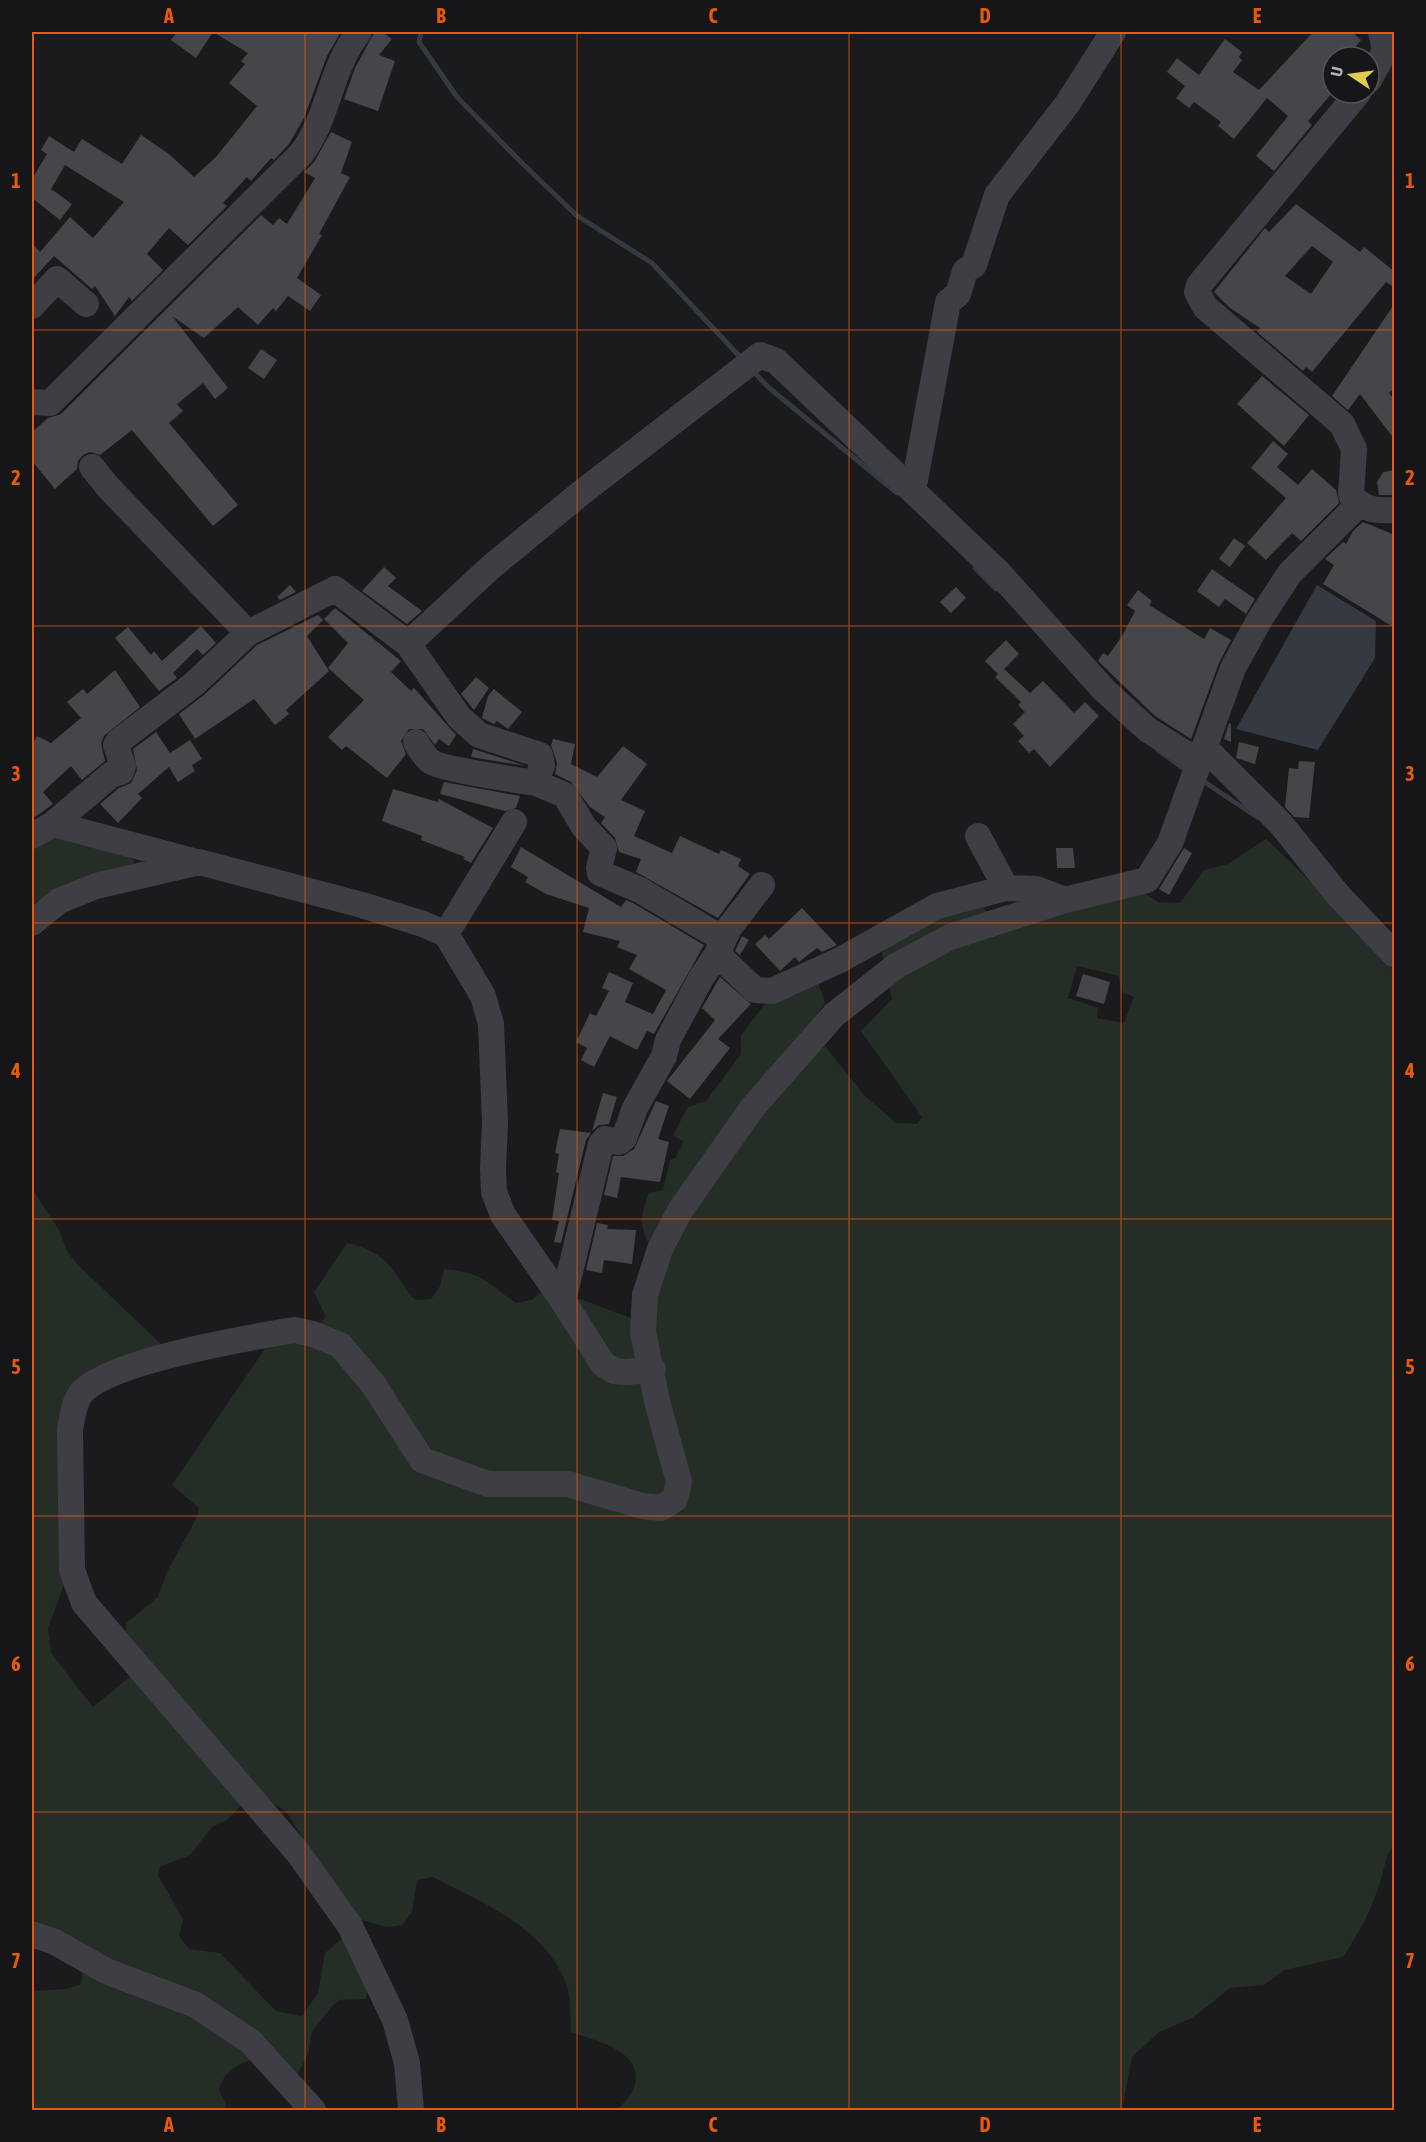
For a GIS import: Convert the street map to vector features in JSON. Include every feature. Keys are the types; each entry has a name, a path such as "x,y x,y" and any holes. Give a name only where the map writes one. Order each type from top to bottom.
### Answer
{"street":[{"path":"32,402 50,404 301,154 315,136 323,118 334,75 359,32"},
{"path":"913,491 948,302 958,294 965,271 974,265 997,195 1068,103 1113,32"},
{"path":"1348,105 1199,285 1197,292 1205,307 1342,424 1354,449 1351,495 1359,504 1372,511 1395,510"},
{"path":"32,306 57,279 86,304"},
{"path":"408,644 491,567 760,355 776,361 998,572 1104,690 1148,730 1198,763 1281,824 1338,895 1395,954"},
{"path":"92,467 108,487 248,633"},
{"path":"411,2110 407,2063 395,2020 350,1926 299,1854 84,1603 76,1587 72,1570 70,1442 74,1410 81,1392 109,1373 242,1340 294,1330 340,1345 373,1384 422,1460 488,1484 568,1484 642,1506 661,1508 675,1499 679,1482 657,1401 653,1369 643,1332 645,1295 660,1250 681,1209 760,1099 834,1015 896,966 950,937 1065,900 1147,880 1170,843 1233,668 1272,599 1290,573 1359,504"},
{"path":"42,830 112,774 121,772 123,766 116,746 119,741 194,684 248,633 335,589 408,644 459,717 479,735 540,755 542,765 536,783"},
{"path":"416,742 431,762 442,767 462,768 536,783 566,795 584,826 604,848 600,873 640,890 720,947 755,990 771,992 840,960 937,906 1006,888 1036,889 1065,900"},
{"path":"446,934 514,822"},
{"path":"42,830 199,862 362,905 423,924 446,934 483,996 491,1024 495,1192 503,1215 563,1301 603,1364 614,1371 653,1369"},
{"path":"978,836 1006,888"},
{"path":"32,923 59,902 96,886 199,862"},
{"path":"563,1301 602,1144 605,1139 619,1142 624,1138 635,1108 664,1056 668,1040 701,978 762,885"},
{"path":"32,1934 55,1942 106,1971 196,2005 250,2041 313,2110"}],"shaded area":[{"path":"1317,585 1376,621 1375,658 1318,750 1236,729"},
{"path":"57,831 118,851 133,859 137,871 61,888 32,905 32,845"},
{"path":"1266,839 1315,886 1394,971 1394,1847 1388,1855 1367,1916 1343,1957 1284,1970 1264,1985 1230,1988 1192,2018 1159,2032 1132,2057 1122,2110 617,2110 634,2088 636,2075 633,2065 626,2056 605,2044 571,2032 567,1986 557,1966 544,1948 528,1933 491,1907 433,1877 417,1880 412,1912 402,1925 386,1927 350,1916 286,1811 262,1798 245,1801 227,1820 212,1827 190,1855 160,1867 158,1875 183,1919 179,1936 189,1949 220,1953 276,2011 302,2016 318,1993 325,1953 344,1937 350,1943 353,1963 367,1984 365,1999 340,2000 333,2005 312,2032 308,2054 296,2077 278,2057 250,2061 235,2067 223,2080 219,2090 226,2105 224,2110 32,2110 32,1991 66,1989 81,1984 86,1948 32,1919 32,1189 59,1230 68,1253 162,1345 84,1382 65,1582 48,1628 51,1653 93,1707 150,1660 126,1632 126,1623 158,1597 167,1572 197,1517 199,1508 172,1485 281,1325 312,1326 326,1317 314,1292 347,1243 370,1251 385,1261 415,1300 431,1299 440,1286 444,1269 468,1273 483,1279 516,1303 532,1300 540,1293 580,1299 649,1325 661,1261 649,1244 643,1229 645,1204 649,1193 663,1190 670,1160 675,1158 684,1142 673,1135 688,1107 706,1101 741,1054 741,1035 765,1004 818,982 825,1003 809,1026 864,1095 896,1123 917,1124 922,1117 861,1031 892,999 880,945 979,900 996,928 1140,890 1158,902 1180,903 1204,870 1228,864","holes":["1077,966 1119,976 1121,992 1134,997 1124,1023 1097,1018 1098,1008 1068,998"]}],"building":[{"path":"177,32 213,32 196,58 171,40"},
{"path":"213,32 341,32 327,56 304,118 289,144 274,160 271,158 251,181 247,177 223,203 227,206 188,245 169,228 147,254 163,270 132,301 129,297 115,316 95,286 92,289 54,256 32,280 32,243 40,252 70,217 93,238 124,202 65,165 51,189 72,204 60,220 32,198 32,179 47,154 41,150 49,136 74,152 82,139 122,164 141,135 169,154 194,177 216,157 257,106 229,83 245,64 241,61 248,53"},
{"path":"382,32 392,39 379,55 395,61 378,111 344,99 355,68 374,33"},
{"path":"1313,32 1352,32 1361,40 1357,45 1321,45 1322,105 1308,121 1312,125 1274,171 1256,156 1288,116 1267,98 1234,139 1218,126 1221,122 1194,102 1189,108 1176,98 1185,86 1167,72 1177,58 1199,75 1225,39 1242,52 1239,57 1242,60 1233,72 1259,90"},
{"path":"331,132 352,142 341,173 350,177 319,234 322,235 297,278 321,295 310,311 288,296 276,311 273,308 258,325 238,307 204,338 172,316 228,388 215,399 203,383 177,404 183,411 169,423 238,505 213,526 132,430 100,455 90,452 83,455 78,461 77,469 55,489 32,461 32,432 48,418 61,414 261,215 273,225 279,218 287,224 315,178 304,172 314,162"},
{"path":"1296,204 1360,252 1364,247 1395,272 1395,288 1386,282 1312,372 1306,367 1303,371 1257,332 1260,328 1230,308 1214,292 1265,228 1269,232","holes":["1312,246 1333,262 1311,294 1285,276"]},
{"path":"1395,303 1395,387 1389,393 1395,400 1395,440 1360,394 1348,410 1332,396"},
{"path":"261,349 277,360 264,379 248,368"},
{"path":"1262,376 1309,415 1284,446 1237,404"},
{"path":"1273,441 1288,454 1277,467 1298,485 1312,469 1336,490 1339,503 1301,541 1292,533 1266,560 1247,543 1286,498 1251,468"},
{"path":"1395,470 1395,495 1379,495 1377,482 1383,472"},
{"path":"1363,522 1395,535 1395,628 1323,584 1334,565 1325,559 1343,542 1346,544 1353,531"},
{"path":"1234,538 1245,546 1230,567 1219,559"},
{"path":"384,567 396,578 388,586 422,611 407,624 362,591"},
{"path":"1212,569 1255,599 1246,614 1225,599 1219,607 1197,591"},
{"path":"290,585 296,592 280,600 277,597"},
{"path":"956,587 966,598 951,613 940,602"},
{"path":"1138,590 1152,601 1149,605 1204,639 1210,628 1231,640 1219,663 1191,739 1155,716 1098,661 1103,653 1108,656 1122,636 1135,611 1127,605"},
{"path":"335,608 401,661 391,672 411,691 414,688 456,735 449,746 439,739 435,745 423,729 409,729 401,741 406,754 387,778 346,746 342,750 328,737 364,700 328,668 348,643 324,619"},
{"path":"318,615 323,620 307,636 329,671 286,710 289,714 275,725 254,699 195,739 179,714 204,695 257,645"},
{"path":"201,626 216,643 203,655 197,649 173,673 177,678 159,691 115,638 128,627 151,655 154,651 162,661"},
{"path":"1006,640 1019,654 1004,669 1030,693 1043,681 1074,713 1085,702 1099,716 1050,767 1034,749 1029,753 1018,741 1024,736 1013,724 1025,712 1018,705 1021,702 995,677 998,674 985,661"},
{"path":"115,670 140,707 104,736 101,743 105,761 82,780 71,766 43,792 53,804 32,819 32,745 37,736 51,743 81,718 67,702 83,689 87,694"},
{"path":"476,677 489,688 474,710 461,694"},
{"path":"494,689 522,712 508,729 497,721 494,724 482,718 488,696"},
{"path":"1229,723 1231,724 1231,742 1224,739"},
{"path":"156,732 170,753 190,740 202,759 192,765 195,771 178,782 169,767 138,794 142,798 118,823 100,804 119,788 131,783 137,770 133,749"},
{"path":"553,739 575,744 571,764 597,777 623,746 647,764 621,800 645,811 634,836 672,853 680,836 719,854 721,850 741,859 738,866 750,874 718,918 636,872 641,859 619,852 615,838 601,823 605,817 590,807 571,782 555,774 557,763 551,745"},
{"path":"1239,742 1259,747 1255,764 1236,758"},
{"path":"473,749 526,766 471,757"},
{"path":"1299,761 1315,762 1309,818 1294,817 1285,807 1289,768 1298,769"},
{"path":"444,782 520,796 516,808 505,811 440,794"},
{"path":"393,789 438,802 439,799 493,828 471,863 463,859 465,857 421,840 422,836 382,821"},
{"path":"521,847 621,907 626,900 633,903 704,945 654,1034 647,1031 637,1050 610,1036 594,1067 581,1060 587,1048 576,1042 590,1013 596,1016 609,991 602,988 609,972 633,983 625,1002 653,1014 666,990 629,969 637,955 617,947 620,941 583,932 589,908 546,894 525,882 528,877 511,867"},
{"path":"1056,848 1073,848 1075,868 1057,868"},
{"path":"1184,848 1192,853 1169,895 1159,889"},
{"path":"802,908 837,945 822,952 817,948 799,962 795,957 780,971 755,944 765,935 769,939"},
{"path":"742,936 749,940 740,955 735,951"},
{"path":"1083,974 1110,982 1104,1004 1076,996"},
{"path":"720,977 751,1004 718,1039 730,1048 690,1099 667,1081 715,1020 702,1008"},
{"path":"603,1093 617,1097 609,1124 599,1125 592,1131"},
{"path":"656,1101 669,1106 658,1139 669,1142 660,1182 621,1177 617,1198 604,1195 613,1156 623,1156 634,1149"},
{"path":"560,1129 591,1133 586,1140 561,1243 554,1242 559,1221 552,1220 559,1173 556,1172 559,1154 555,1153"},
{"path":"597,1223 608,1225 607,1229 636,1230 632,1264 604,1260 602,1273 586,1270"}],"waterway":[{"path":"421,32 419,42 457,97 576,215 652,263 743,360"},
{"path":"751,369 768,387 897,493"},
{"path":"975,568 996,589"},
{"path":"1158,750 1187,771"},
{"path":"1200,779 1257,817"}]}
